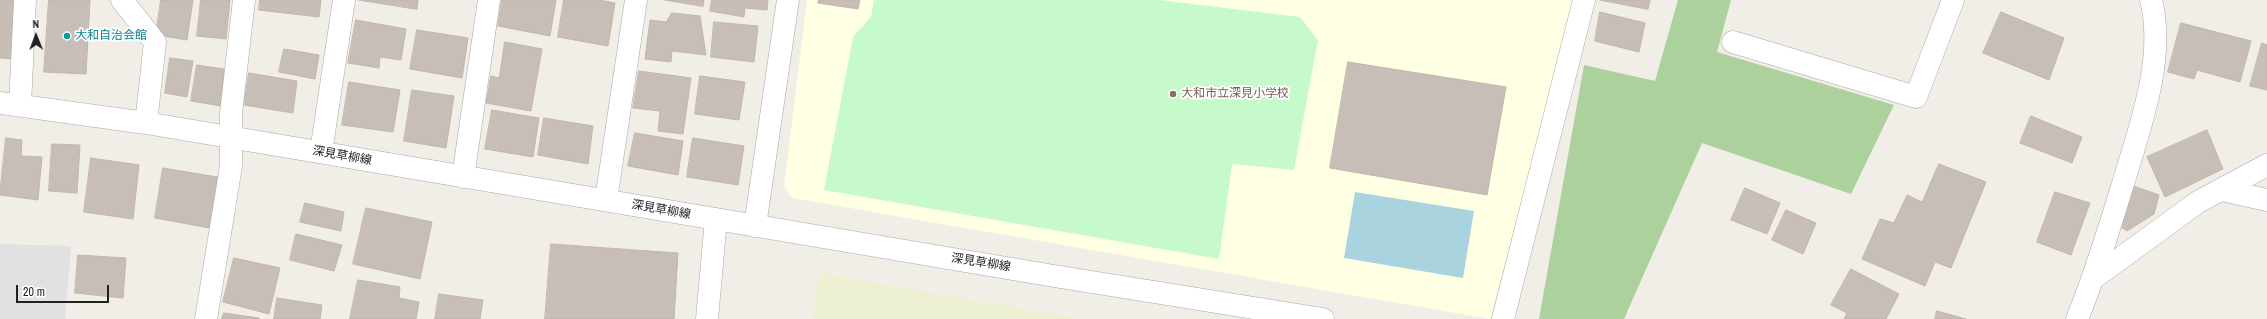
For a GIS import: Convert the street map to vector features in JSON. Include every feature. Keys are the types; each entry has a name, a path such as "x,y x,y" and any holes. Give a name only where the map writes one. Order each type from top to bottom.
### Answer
{"street":[{"path":"10,104 25,0"},
{"path":"122,0 155,42 146,123"},
{"path":"206,319 231,166 230,137 244,0"},
{"path":"321,152 344,0"},
{"path":"463,177 489,0"},
{"path":"606,200 636,0"},
{"path":"755,226 788,0"},
{"path":"1503,319 1584,0"},
{"path":"1734,42 1916,97 1953,0"},
{"path":"2077,319 2095,277 2142,119 2155,50 2155,15 2151,0"},
{"name":"深見草柳線","path":"10,104 146,123 755,226 1323,319"},
{"path":"2095,277 2198,202 2267,165"},
{"path":"2222,190 2267,200"},
{"path":"707,319 716,219"}],"shaded area":[{"name":"大和市立深見小学校","path":"807,0 1575,0 1490,319 792,198 784,187"},
{"path":"0,244 71,246 65,319 0,319"},
{"path":"820,273 1081,319 812,319"}],"green space":[{"path":"874,0 1159,0 1300,17 1318,40 1294,170 1232,164 1219,259 824,190 853,37 871,17"},
{"path":"1678,0 1731,0 1717,52 1894,105 1851,194 1702,143 1624,319 1539,319 1584,65 1655,81"}],"water":[{"path":"1355,192 1474,211 1463,278 1344,258"}],"building":[{"path":"0,0 18,0 15,59 0,58"},
{"name":"大和自治会館","path":"49,0 90,0 86,74 44,72"},
{"path":"161,0 193,0 187,40 156,35"},
{"path":"201,0 230,0 226,39 197,36"},
{"path":"260,0 321,0 319,17 259,10"},
{"path":"359,0 418,0 417,9"},
{"path":"502,0 556,0 550,36 498,26"},
{"path":"564,0 599,0 615,3 608,46 558,37"},
{"path":"665,0 704,0 703,6"},
{"path":"712,0 768,0 767,10 745,8 744,17 710,11"},
{"path":"819,0 860,0 858,9 818,3"},
{"path":"1600,0 1650,0 1648,9"},
{"path":"1600,12 1645,23 1639,52 1595,41"},
{"path":"2001,12 2064,38 2049,80 1983,53"},
{"path":"672,13 700,16 706,55 672,51 671,62 645,59 650,20 666,22"},
{"path":"356,20 406,29 401,60 380,57 379,68 348,63"},
{"path":"714,22 758,26 754,62 711,57"},
{"path":"2181,23 2251,41 2240,82 2197,70 2194,79 2168,72"},
{"path":"417,30 468,38 462,78 410,69"},
{"path":"505,42 542,49 531,111 486,103 491,76 499,78"},
{"path":"2262,43 2267,45 2267,90 2250,86"},
{"path":"284,49 319,55 315,79 279,72"},
{"path":"170,58 193,61 187,97 165,93"},
{"path":"1348,62 1506,87 1487,195 1330,168"},
{"path":"197,65 224,69 221,106 191,101"},
{"path":"639,71 691,78 683,134 658,131 660,111 633,108"},
{"path":"249,73 297,81 293,113 244,105"},
{"path":"700,76 745,82 739,120 695,114"},
{"path":"349,82 400,90 393,132 342,125"},
{"path":"412,90 454,96 446,148 404,141"},
{"path":"492,110 539,118 533,157 485,149"},
{"path":"2031,116 2082,137 2072,163 2020,143"},
{"path":"544,118 593,126 588,164 538,155"},
{"path":"2207,130 2223,169 2165,197 2147,157"},
{"path":"635,133 683,141 678,175 628,166"},
{"path":"6,138 22,140 21,156 42,157 38,200 0,195"},
{"path":"693,138 744,146 738,185 687,177"},
{"path":"52,144 80,145 77,193 49,191"},
{"path":"91,158 139,165 133,219 84,212"},
{"path":"1939,164 1986,182 1951,268 1935,262 1925,286 1862,259 1880,219 1894,223 1907,195 1922,202"},
{"path":"163,168 223,178 215,229 155,218"},
{"path":"2131,185 2159,195 2154,214 2127,231 2117,224"},
{"path":"1745,188 1780,203 1767,234 1731,220"},
{"path":"2055,192 2090,203 2071,255 2037,242"},
{"path":"305,203 344,212 341,231 300,222"},
{"path":"366,208 432,222 420,279 353,264"},
{"path":"1786,210 1816,223 1803,254 1772,240"},
{"path":"296,234 342,245 334,271 290,260"},
{"path":"551,244 678,253 674,319 545,319"},
{"path":"78,255 126,258 123,298 75,293"},
{"path":"234,258 280,268 269,314 223,302"},
{"path":"1851,269 1899,294 1886,319 1844,319 1847,313 1831,305"},
{"path":"358,280 400,287 399,298 419,302 416,319 350,319"},
{"path":"439,294 483,300 480,319 435,319"},
{"path":"277,298 322,305 320,319 274,319"},
{"path":"1937,311 1966,319 1935,319"},
{"path":"224,313 259,318 259,319 222,319"}],"place":[{"name":"大和自治会館","path":"67,36"},
{"name":"大和市立深見小学校","path":"1173,94"}]}
